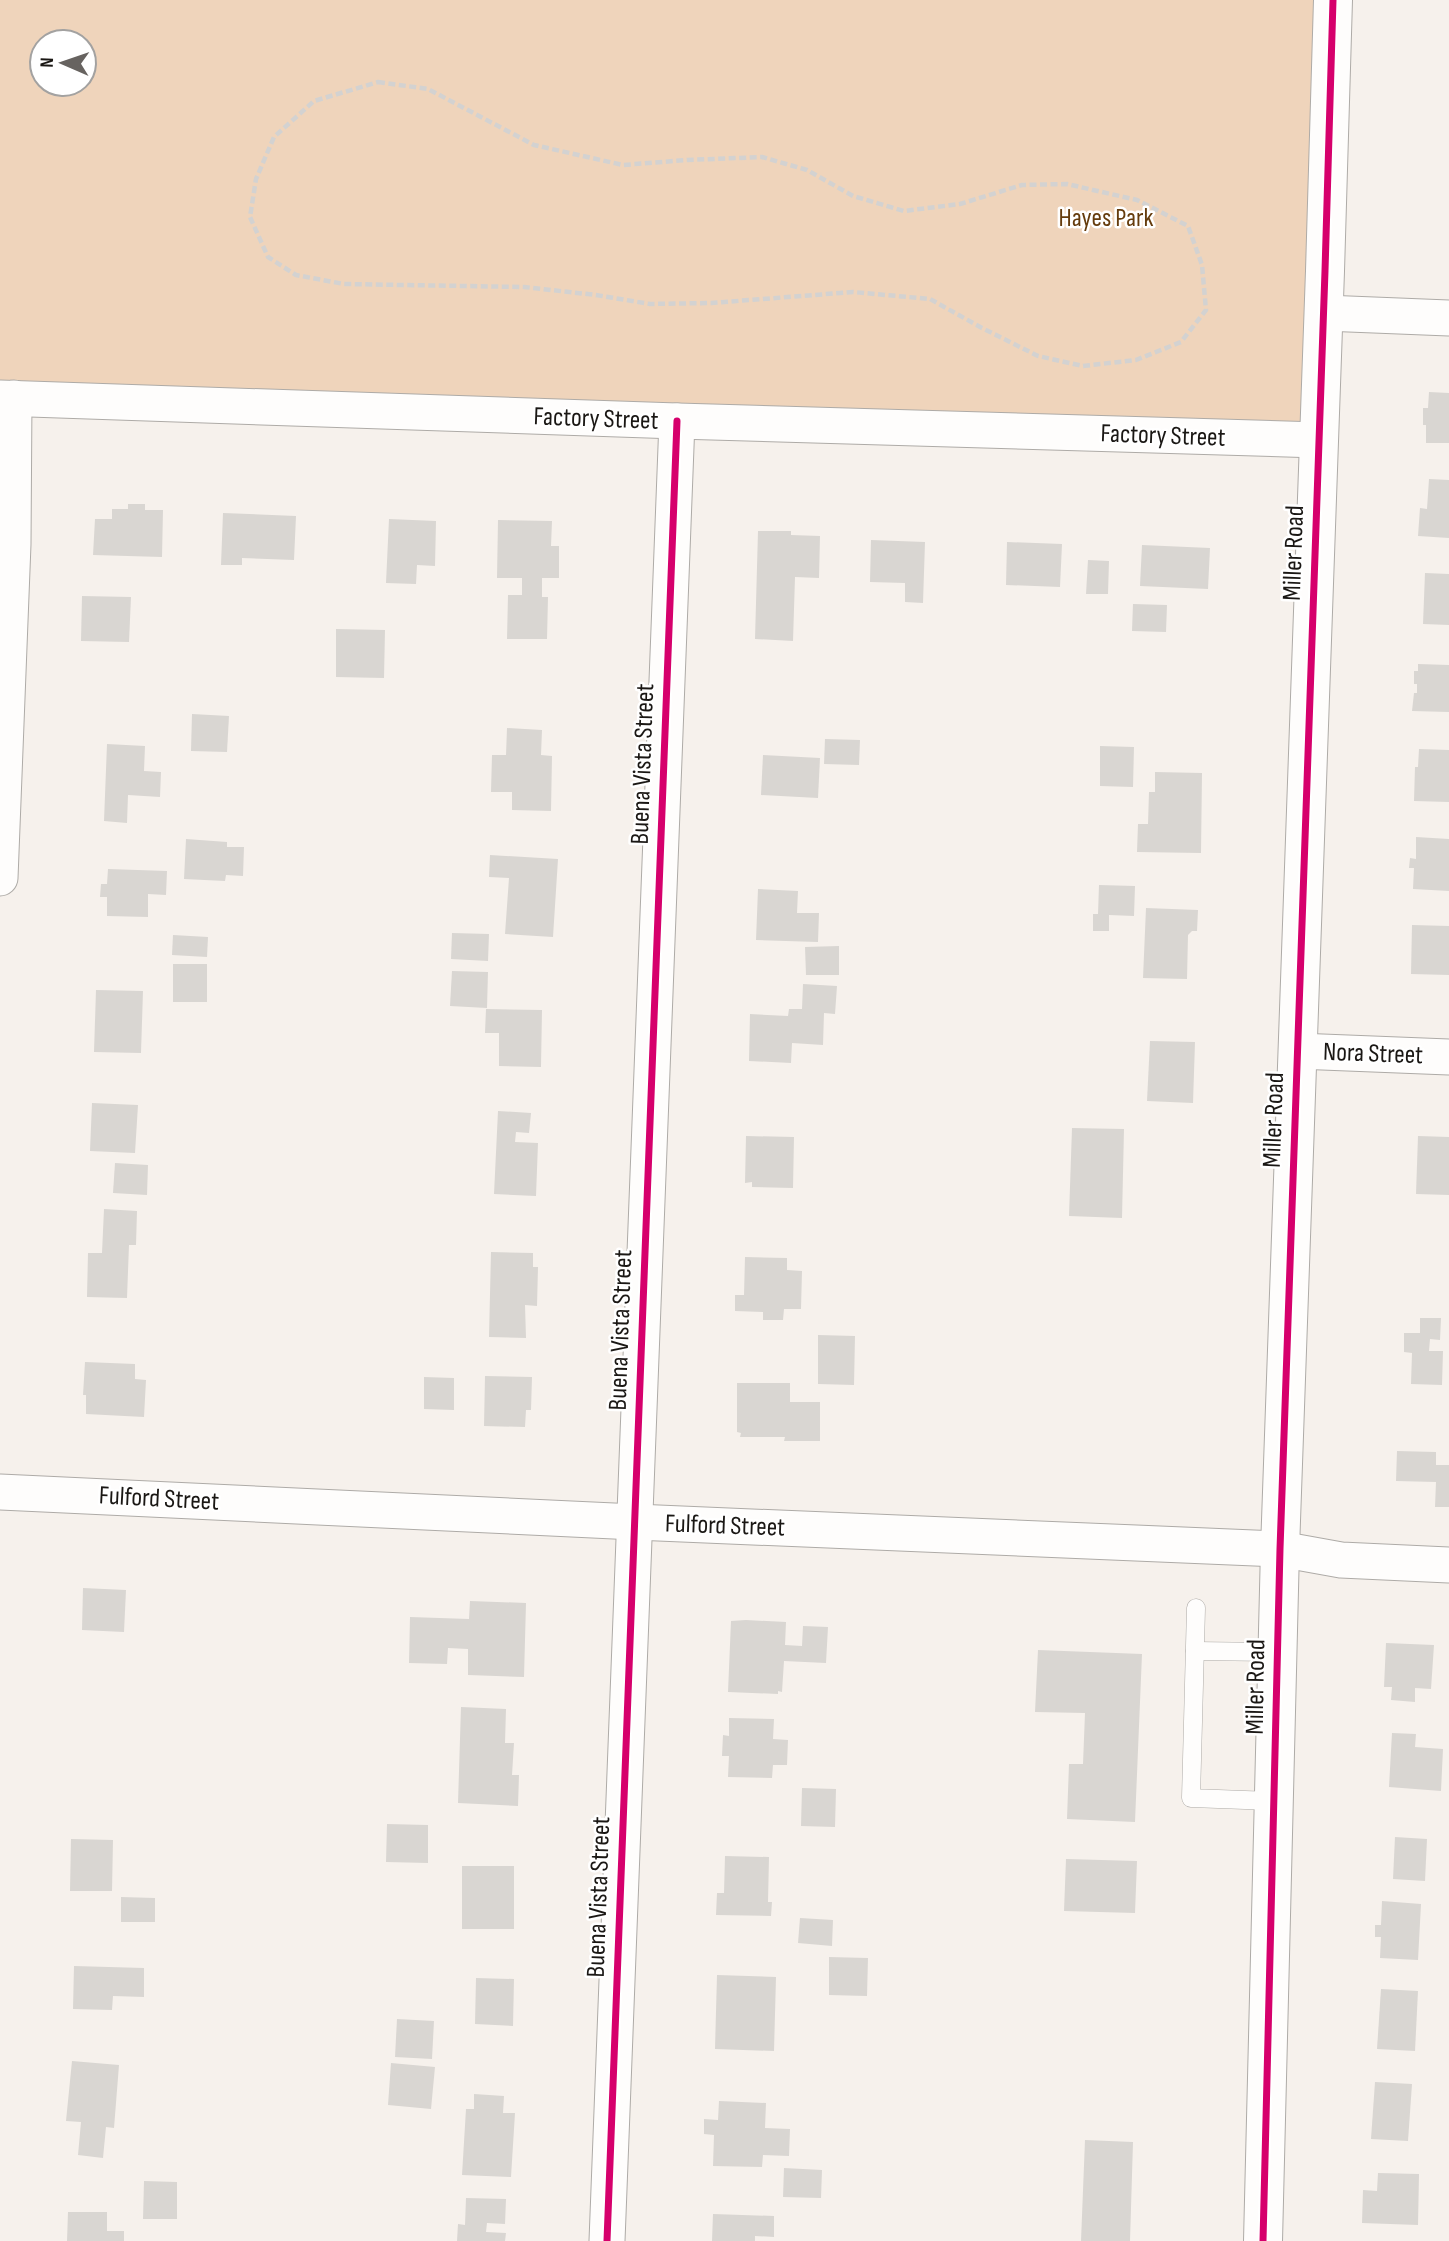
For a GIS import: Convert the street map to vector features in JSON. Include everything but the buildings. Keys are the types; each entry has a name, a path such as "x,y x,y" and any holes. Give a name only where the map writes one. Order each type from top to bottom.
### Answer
{"street":[{"name":"Miller Road","path":"1263,2241 1280,1549 1333,0"},
{"path":"1324,313 1449,318"},
{"path":"0,878 13,544 7,398"},
{"name":"Factory Street","path":"7,398 1319,440"},
{"name":"Buena Vista Street","path":"607,2241 677,421"},
{"name":"Nora Street","path":"1297,1051 1449,1057"},
{"name":"Fulford Street","path":"0,1492 1280,1549 1341,1560 1449,1565"}],"lane":[{"path":"1196,1608 1191,1798 1274,1801"},
{"path":"1195,1651 1278,1652"}],"path":[{"path":"378,82 428,89 534,145 578,157 623,165 762,157 807,170 853,196 904,211 960,204 1022,185 1068,184 1137,200 1188,226 1202,265 1206,310 1181,342 1136,360 1083,366 1038,356 930,299 853,292 711,303 650,304 596,295 524,288 344,284 296,275 268,257 250,217 256,179 274,137 314,101 378,82"}],"green space":[{"name":"Hayes Park","path":"0,0 1333,0 1319,440 0,398"}],"cycle path":[{"path":"1263,2241 1280,1549 1333,0"},
{"path":"607,2241 677,421"}]}
